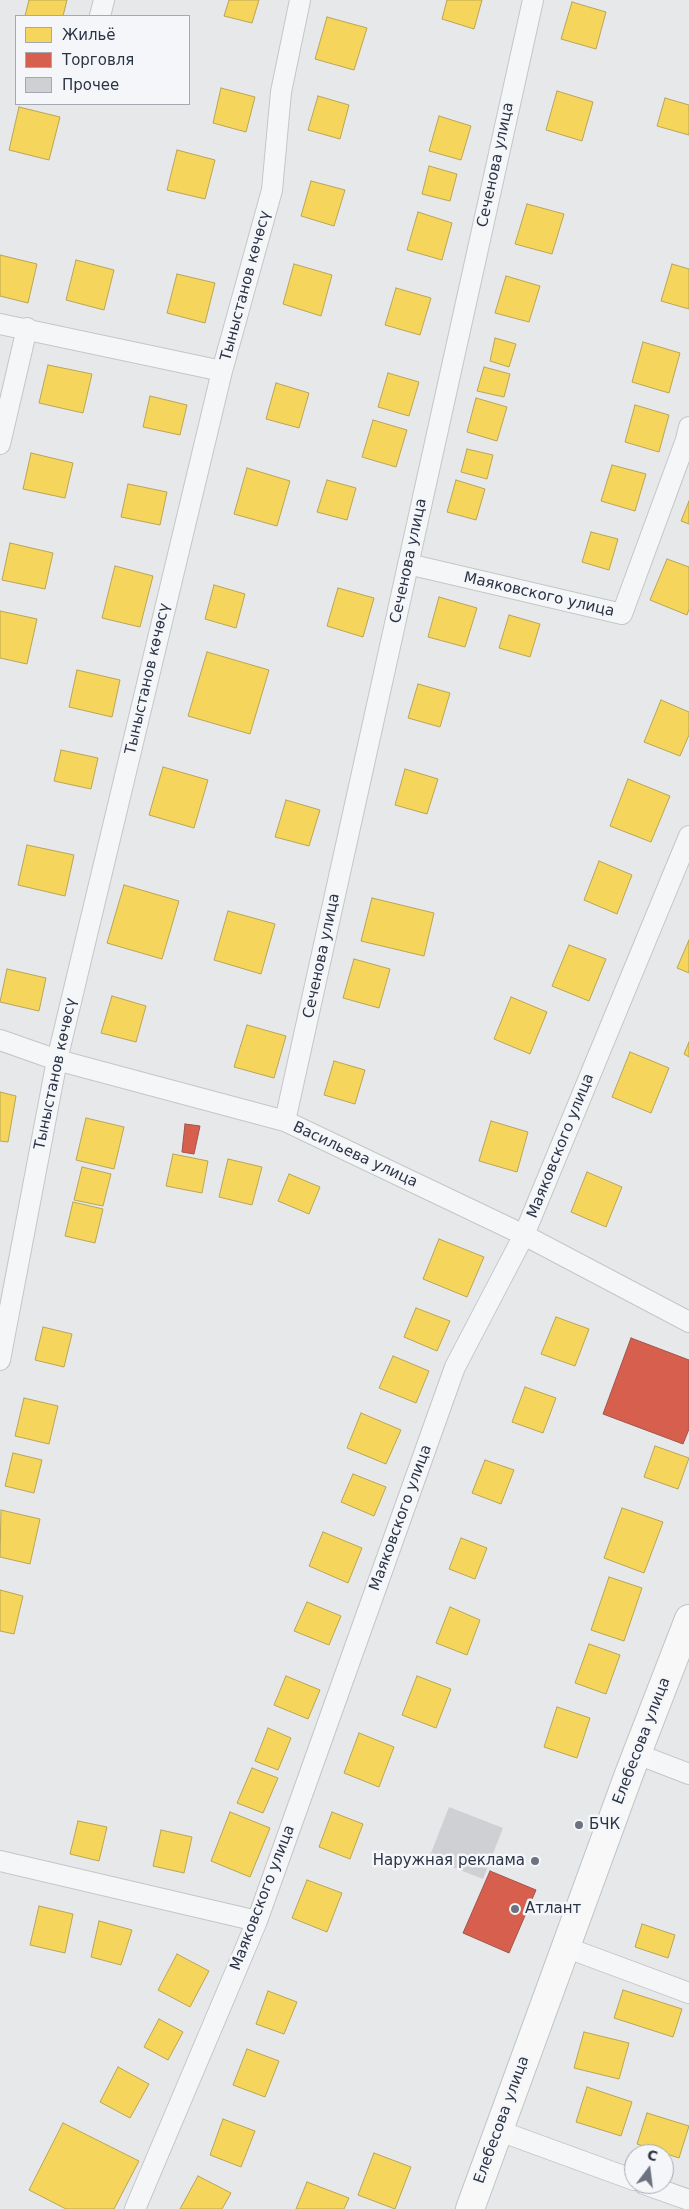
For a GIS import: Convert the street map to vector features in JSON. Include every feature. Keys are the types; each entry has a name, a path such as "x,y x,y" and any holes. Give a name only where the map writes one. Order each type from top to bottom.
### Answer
{"main road":[{"name":"Елебесова улица","path":"470,2209 497,2130 689,1619"}],"street":[{"path":"100,15 104,0"},
{"name":"Тыныстанов көчөсү","path":"0,1360 57,1060 222,371 272,190 281,92 300,0"},
{"name":"Сеченова улица","path":"285,1121 532,0"},
{"path":"0,324 27,328 222,371"},
{"path":"0,444 27,328"},
{"name":"Маяковского улица","path":"408,564 622,614 686,440 689,427"},
{"name":"Маяковского улица","path":"135,2209 257,1921 455,1367 524,1235 689,836"},
{"name":"Васильева улица","path":"0,1040 57,1060 285,1121 524,1235 689,1322"},
{"path":"637,1754 689,1774"},
{"path":"0,1861 257,1921"},
{"path":"565,1947 689,1993"},
{"path":"497,2130 624,2176"},
{"path":"672,2194 689,2200"}],"building: Жильё":[{"path":"29,0 67,0 63,15 25,15"},
{"path":"229,0 259,0 252,23 224,16"},
{"path":"447,0 482,0 474,29 442,19"},
{"path":"572,2 606,12 596,49 561,39"},
{"path":"327,17 367,28 354,70 315,59"},
{"path":"221,88 255,97 246,132 213,123"},
{"path":"557,91 593,102 582,141 546,130"},
{"path":"318,96 349,105 340,139 308,130"},
{"path":"665,98 689,105 689,135 657,126"},
{"path":"19,107 60,117 49,160 9,150"},
{"path":"439,116 471,126 461,160 429,151"},
{"path":"177,150 215,160 205,199 167,190"},
{"path":"429,166 457,174 450,201 422,194"},
{"path":"311,181 345,190 334,226 301,216"},
{"path":"527,204 564,214 552,254 515,244"},
{"path":"418,212 452,223 442,260 407,250"},
{"path":"0,255 37,264 28,303 0,296"},
{"path":"76,260 114,270 104,310 66,300"},
{"path":"294,264 332,275 321,316 283,304"},
{"path":"672,264 689,269 689,309 661,301"},
{"path":"177,274 215,283 205,323 167,313"},
{"path":"506,276 540,286 529,322 495,313"},
{"path":"396,288 431,298 420,335 385,325"},
{"path":"495,338 516,344 509,367 490,361"},
{"path":"643,342 680,353 669,393 632,382"},
{"path":"48,365 92,374 83,413 39,403"},
{"path":"484,367 510,374 504,397 477,391"},
{"path":"388,373 419,382 409,416 378,407"},
{"path":"276,383 309,393 299,428 266,419"},
{"path":"150,396 187,405 180,435 143,427"},
{"path":"476,398 507,407 497,441 467,432"},
{"path":"635,405 669,415 659,452 625,442"},
{"path":"373,420 407,430 396,467 362,457"},
{"path":"467,449 493,455 487,479 461,472"},
{"path":"31,453 73,463 65,498 23,489"},
{"path":"612,465 646,474 635,511 601,501"},
{"path":"247,468 290,481 277,526 234,514"},
{"path":"327,480 356,488 347,520 317,512"},
{"path":"456,480 485,489 476,520 447,512"},
{"path":"128,484 167,492 160,525 121,517"},
{"path":"689,501 689,524 681,521"},
{"path":"591,532 618,539 609,570 582,562"},
{"path":"10,543 53,553 45,589 2,580"},
{"path":"667,559 689,567 689,609 687,615 650,600"},
{"path":"115,566 153,576 140,627 102,618"},
{"path":"214,585 245,594 236,628 205,619"},
{"path":"338,588 374,598 363,637 327,626"},
{"path":"439,597 477,608 465,647 428,637"},
{"path":"0,611 37,619 27,664 0,658"},
{"path":"509,615 540,624 530,657 499,648"},
{"path":"207,652 269,670 250,734 188,716"},
{"path":"77,670 120,680 112,717 69,707"},
{"path":"418,684 450,693 440,727 408,718"},
{"path":"661,700 689,712 689,735 680,756 644,742"},
{"path":"61,750 98,758 91,789 54,781"},
{"path":"163,767 208,780 194,828 149,815"},
{"path":"405,769 438,779 427,814 395,805"},
{"path":"628,779 670,796 651,842 610,826"},
{"path":"286,800 320,810 309,846 275,837"},
{"path":"27,845 74,855 65,896 18,885"},
{"path":"599,861 632,875 617,914 584,900"},
{"path":"124,885 179,901 162,959 107,943"},
{"path":"372,898 434,913 424,956 361,941"},
{"path":"228,911 275,924 261,974 214,960"},
{"path":"689,940 689,973 677,968"},
{"path":"569,945 606,959 589,1001 552,986"},
{"path":"354,959 390,969 379,1008 343,998"},
{"path":"7,969 46,978 39,1011 0,1002"},
{"path":"112,996 146,1006 136,1042 101,1033"},
{"path":"511,997 547,1012 530,1054 494,1039"},
{"path":"247,1025 286,1036 274,1078 234,1067"},
{"path":"689,1042 689,1057 684,1054"},
{"path":"630,1052 669,1068 651,1113 612,1097"},
{"path":"334,1061 365,1070 355,1104 324,1095"},
{"path":"0,1092 16,1096 8,1142 0,1141"},
{"path":"86,1118 124,1127 114,1169 76,1160"},
{"path":"491,1121 528,1132 517,1172 479,1161"},
{"path":"173,1154 208,1161 202,1193 166,1186"},
{"path":"228,1159 262,1167 252,1205 219,1197"},
{"path":"82,1167 111,1174 103,1206 74,1200"},
{"path":"587,1172 622,1187 606,1227 571,1212"},
{"path":"289,1174 320,1187 309,1214 278,1201"},
{"path":"73,1202 103,1209 95,1243 65,1236"},
{"path":"439,1239 484,1257 467,1297 423,1279"},
{"path":"416,1308 450,1321 437,1351 404,1337"},
{"path":"556,1317 589,1329 575,1366 541,1354"},
{"path":"43,1327 72,1334 64,1367 35,1360"},
{"path":"393,1356 429,1371 416,1403 379,1388"},
{"path":"525,1387 556,1398 543,1433 512,1422"},
{"path":"24,1398 58,1406 49,1444 15,1436"},
{"path":"361,1413 401,1430 386,1464 347,1448"},
{"path":"655,1446 689,1458 678,1489 644,1477"},
{"path":"13,1453 42,1460 34,1493 5,1486"},
{"path":"485,1460 514,1470 501,1504 472,1493"},
{"path":"353,1474 386,1487 374,1516 341,1502"},
{"path":"622,1508 663,1522 644,1573 604,1558"},
{"path":"1,1510 40,1519 30,1564 0,1557"},
{"path":"323,1532 362,1548 348,1583 309,1566"},
{"path":"461,1538 487,1548 475,1579 449,1569"},
{"path":"609,1577 642,1588 624,1641 591,1630"},
{"path":"0,1590 23,1596 14,1634 0,1631"},
{"path":"307,1602 341,1616 329,1645 294,1631"},
{"path":"450,1607 480,1620 467,1655 436,1643"},
{"path":"589,1644 620,1655 606,1694 575,1683"},
{"path":"286,1676 320,1690 308,1719 274,1705"},
{"path":"417,1676 451,1689 436,1728 402,1715"},
{"path":"557,1707 590,1718 577,1758 544,1747"},
{"path":"268,1728 291,1738 278,1770 255,1761"},
{"path":"359,1733 394,1747 379,1787 344,1773"},
{"path":"252,1768 278,1778 263,1813 237,1803"},
{"path":"230,1812 270,1828 250,1877 211,1861"},
{"path":"332,1812 363,1824 350,1859 319,1847"},
{"path":"78,1821 107,1827 99,1861 70,1854"},
{"path":"161,1830 192,1837 184,1873 153,1866"},
{"path":"307,1880 342,1893 327,1932 292,1918"},
{"path":"39,1906 73,1914 65,1953 30,1945"},
{"path":"99,1921 132,1930 121,1965 91,1957"},
{"path":"642,1924 675,1935 668,1958 635,1947"},
{"path":"177,1954 209,1971 190,2007 158,1990"},
{"path":"623,1990 682,2009 673,2037 614,2018"},
{"path":"268,1991 297,2002 284,2034 256,2024"},
{"path":"159,2019 183,2032 168,2060 144,2047"},
{"path":"584,2032 629,2043 619,2079 574,2068"},
{"path":"247,2049 279,2061 265,2097 233,2085"},
{"path":"118,2067 149,2084 130,2118 100,2102"},
{"path":"587,2087 632,2102 621,2136 576,2122"},
{"path":"647,2113 689,2126 679,2158 674,2156 674,2144 637,2144"},
{"path":"223,2119 255,2131 241,2167 210,2155"},
{"path":"63,2123 139,2161 114,2209 66,2209 29,2190"},
{"path":"374,2153 411,2167 395,2209 358,2195"},
{"path":"198,2176 231,2193 222,2209 180,2209"},
{"path":"307,2182 349,2198 344,2209 296,2209"}],"building: Торговля":[{"path":"185,1124 200,1126 194,1154 182,1152"},
{"path":"631,1338 689,1360 689,1429 683,1444 603,1414"},
{"path":"490,1871 536,1890 509,1953 463,1933"}],"building: Прочее":[{"path":"449,1807 503,1828 483,1879 429,1858"}],"place":[{"name":"БЧК","path":"579,1825"},
{"name":"Наружная реклама","path":"535,1861"},
{"name":"Атлант","path":"515,1909"}]}
